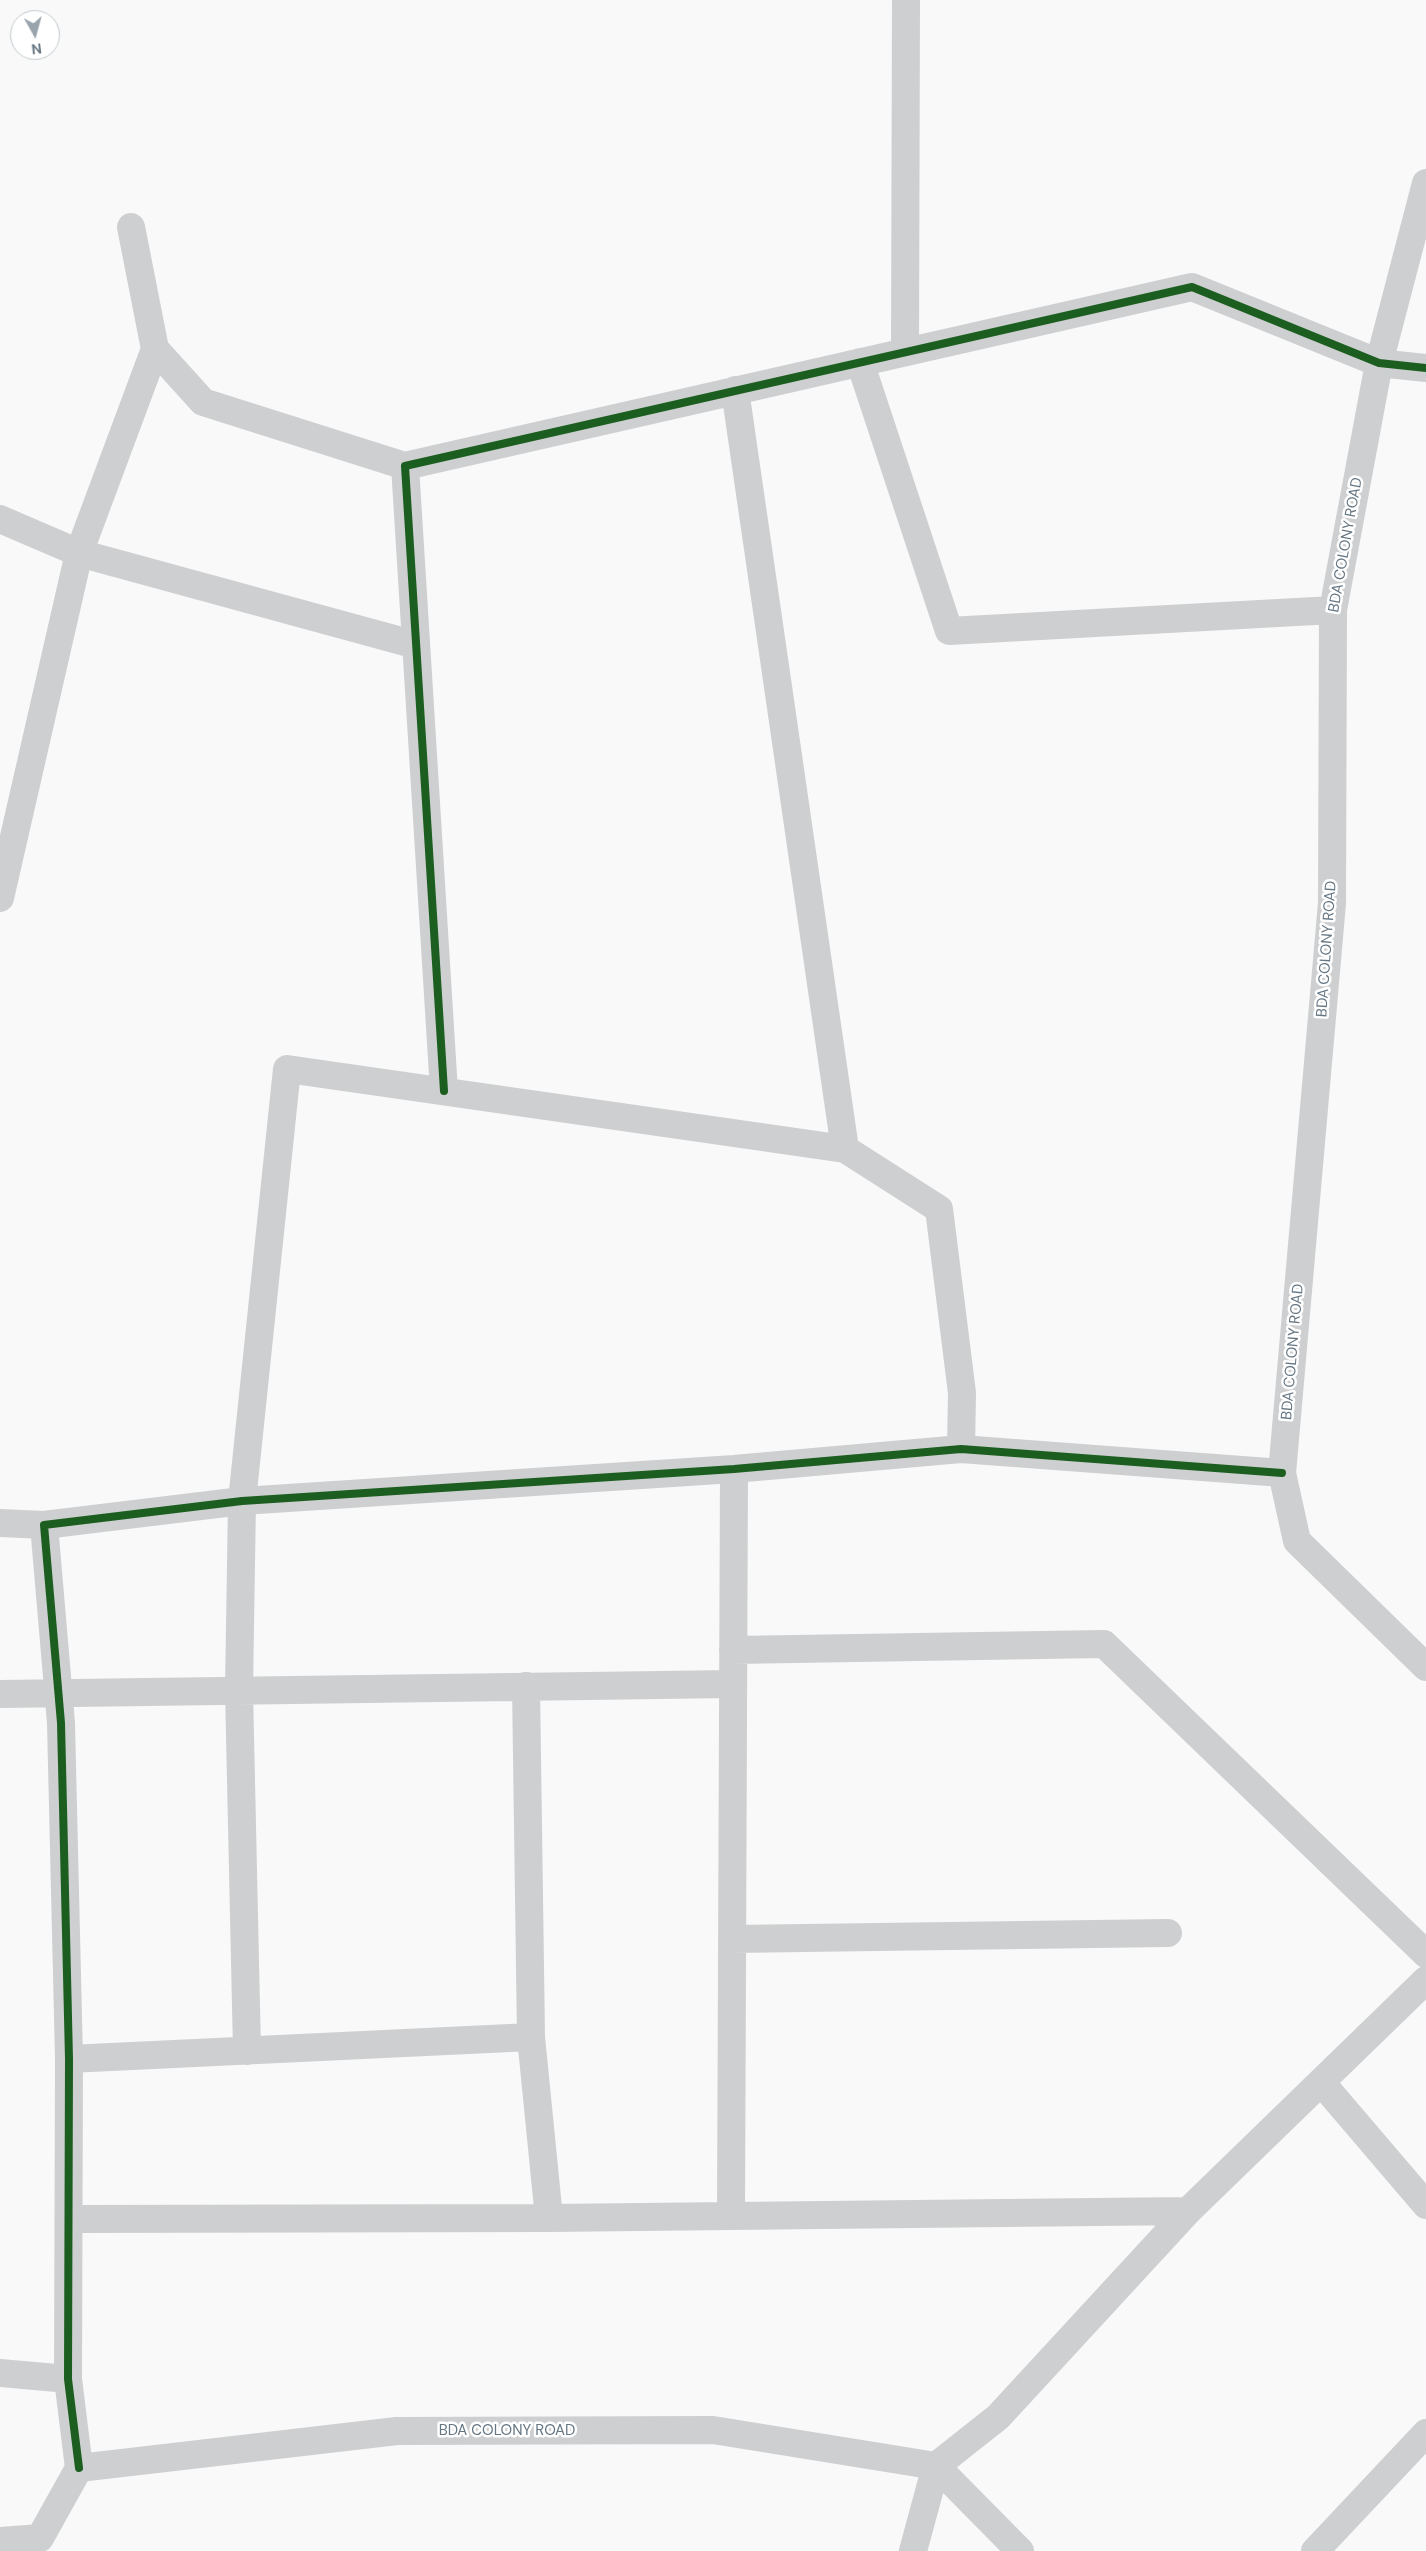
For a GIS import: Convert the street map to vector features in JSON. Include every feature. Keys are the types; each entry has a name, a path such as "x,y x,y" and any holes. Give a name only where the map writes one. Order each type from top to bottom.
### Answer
{"street":[{"path":"905,352 906,0"},
{"name":"BDA COLONY ROAD","path":"1426,183 1379,363 1333,610 1332,903 1282,1473 1297,1542 1426,1667"},
{"path":"131,227 155,349 203,402 405,466 1192,288 1379,363 1426,368"},
{"path":"0,898 7,837 79,553 155,349"},
{"path":"860,362 948,631 1333,610"},
{"path":"735,390 845,1149"},
{"path":"405,466 444,1091"},
{"path":"0,519 79,553 416,645"},
{"path":"247,2051 239,1690 242,1501 286,1069 845,1149 939,1208 962,1393 961,1449"},
{"path":"0,1523 44,1525 242,1501 734,1469 961,1449 1282,1473"},
{"path":"731,2214 734,1469"},
{"path":"0,2541 40,2538 79,2468 68,2379 69,2059 58,1694 44,1525"},
{"path":"733,1650 1104,1644 1426,1954"},
{"path":"0,1694 733,1684"},
{"path":"526,1686 531,2037 549,2218"},
{"path":"732,1939 1168,1933"},
{"path":"913,2551 936,2466 998,2417 1188,2211 1426,1980"},
{"path":"69,2059 531,2037"},
{"path":"1321,2082 1426,2205"},
{"path":"70,2219 549,2218 731,2214 1188,2211"},
{"path":"0,2373 68,2379"},
{"name":"BDA COLONY ROAD","path":"79,2468 397,2431 693,2430 713,2430 936,2466"},
{"path":"1315,2551 1426,2433"},
{"path":"936,2466 1020,2551"}],"cycle path":[{"path":"444,1091 405,466 1192,287 1379,363 1426,368"},
{"path":"79,2468 68,2379 69,2059 61,1723 44,1525 242,1501 734,1469 961,1449 1282,1473"}]}
